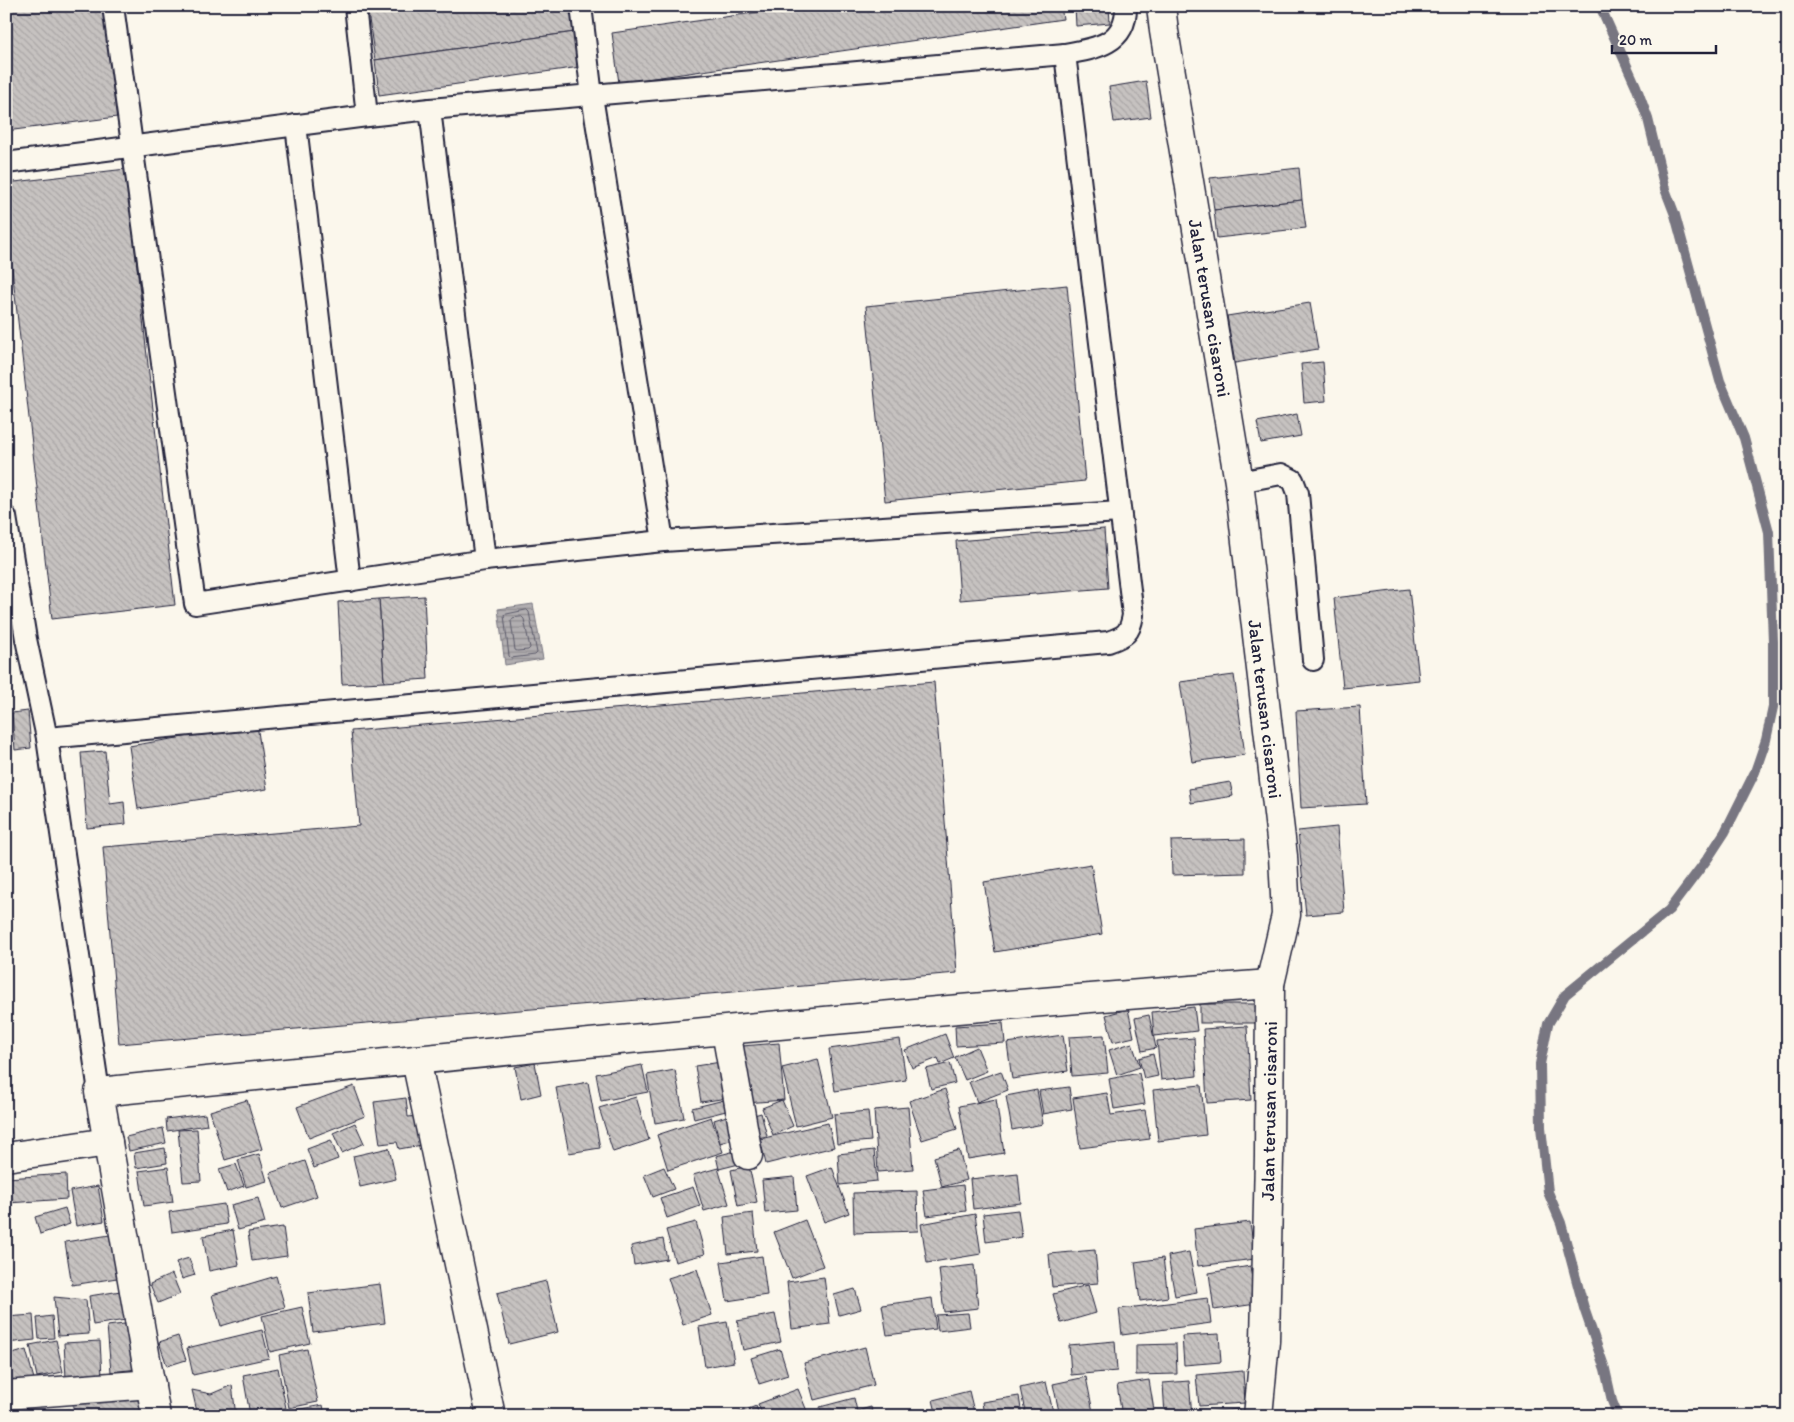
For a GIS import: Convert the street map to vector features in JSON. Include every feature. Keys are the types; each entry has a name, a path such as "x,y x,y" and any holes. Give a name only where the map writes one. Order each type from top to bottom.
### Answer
{"street":[{"name":"Jalan terusan cisaroni","path":"1161,6 1239,482 1283,856 1286,915 1270,984 1265,1341 1258,1416"},
{"path":"156,1416 99,1092 726,1031 1135,994 1270,984"},
{"path":"726,1031 748,1155"},
{"path":"416,1060 491,1416"},
{"path":"6,1157 108,1142"},
{"path":"6,1395 151,1384"}],"lane":[{"path":"113,6 195,604 486,560 663,541 1120,512"},
{"path":"355,6 367,116"},
{"path":"581,6 592,96 663,541"},
{"path":"6,163 430,109 1065,54 1094,49 1113,40 1123,26 1126,6"},
{"path":"47,738 1108,642 1120,638 1130,630 1134,615 1065,54"},
{"path":"430,109 486,560"},
{"path":"296,125 350,581"},
{"path":"1239,482 1281,474 1292,480 1298,493 1313,660"},
{"path":"6,517 26,639 47,738 99,1092"}],"water":[{"path":"533,604 543,659 505,665 498,609"}],"building":[{"path":"6,6 104,6 117,117 6,131"},
{"path":"367,6 386,6 387,11 420,6 572,6 575,32 375,60"},
{"path":"802,6 1061,6 1063,19 619,83 612,33"},
{"path":"1075,6 1109,6 1110,23 1076,26"},
{"path":"575,32 580,67 379,95 375,60"},
{"path":"1146,81 1151,117 1114,122 1109,87"},
{"path":"1299,168 1302,200 1214,210 1210,178"},
{"path":"126,169 175,605 52,619 6,216 6,183"},
{"path":"1302,200 1306,228 1217,238 1214,210"},
{"path":"1067,285 1085,481 885,501 866,306"},
{"path":"1310,303 1318,349 1235,363 1227,316"},
{"path":"1323,362 1326,401 1304,403 1301,364"},
{"path":"1297,414 1301,436 1261,443 1257,422"},
{"path":"1104,529 1108,588 960,600 956,541"},
{"path":"1409,589 1419,680 1343,688 1334,598"},
{"path":"424,596 428,679 384,682 379,599"},
{"path":"379,599 384,682 342,684 338,602"},
{"path":"1234,675 1245,755 1192,762 1180,682"},
{"path":"934,682 957,973 119,1044 103,847 359,826 351,731"},
{"path":"1360,707 1366,804 1301,808 1296,711"},
{"path":"28,711 31,748 15,750 12,713"},
{"path":"257,725 267,789 138,809 129,746"},
{"path":"105,751 110,804 124,802 126,824 87,828 81,753"},
{"path":"1230,782 1233,796 1191,803 1189,789"},
{"path":"1337,827 1344,912 1306,915 1298,831"},
{"path":"1245,839 1245,873 1172,875 1171,841"},
{"path":"1091,864 1102,934 995,952 984,882"},
{"path":"1200,1004 1257,1004 1257,1023 1200,1023"},
{"path":"1194,1007 1197,1031 1154,1036 1152,1012"},
{"path":"1128,1009 1134,1037 1113,1042 1106,1015"},
{"path":"1149,1015 1156,1048 1142,1051 1135,1018"},
{"path":"1003,1023 1005,1043 956,1046 955,1026"},
{"path":"1247,1026 1251,1100 1207,1103 1203,1029"},
{"path":"945,1034 954,1058 940,1064 938,1058 912,1068 905,1050"},
{"path":"1063,1035 1068,1071 1012,1079 1007,1043"},
{"path":"1104,1035 1108,1073 1072,1076 1069,1037"},
{"path":"1194,1038 1197,1076 1161,1080 1157,1041"},
{"path":"900,1039 906,1080 835,1091 829,1049"},
{"path":"779,1043 784,1100 746,1103 742,1046"},
{"path":"1132,1043 1140,1067 1117,1075 1109,1050"},
{"path":"977,1047 987,1071 965,1080 955,1057"},
{"path":"1153,1054 1158,1076 1144,1079 1139,1058"},
{"path":"818,1059 832,1117 796,1126 782,1068"},
{"path":"721,1062 727,1098 701,1102 695,1066"},
{"path":"535,1063 541,1094 521,1099 515,1067"},
{"path":"950,1063 955,1083 931,1089 926,1069"},
{"path":"642,1065 648,1092 601,1101 596,1074"},
{"path":"675,1070 684,1118 655,1123 647,1075"},
{"path":"1001,1071 1008,1090 977,1102 969,1082"},
{"path":"1139,1073 1145,1104 1114,1109 1109,1079"},
{"path":"588,1082 600,1148 569,1153 556,1088"},
{"path":"1201,1085 1206,1135 1158,1141 1153,1090"},
{"path":"354,1086 365,1116 309,1138 297,1107"},
{"path":"1069,1087 1072,1109 1043,1114 1039,1091"},
{"path":"945,1089 957,1129 922,1140 909,1101"},
{"path":"1037,1090 1043,1124 1012,1130 1006,1096"},
{"path":"1107,1093 1111,1115 1145,1110 1150,1139 1080,1148 1073,1098"},
{"path":"636,1097 649,1140 613,1152 599,1108"},
{"path":"406,1098 408,1117 418,1116 422,1145 399,1149 397,1142 380,1144 374,1102"},
{"path":"732,1098 734,1109 694,1119 692,1108"},
{"path":"996,1099 1004,1153 968,1159 959,1106"},
{"path":"247,1100 262,1149 225,1160 210,1111"},
{"path":"782,1100 793,1126 773,1135 762,1108"},
{"path":"908,1107 913,1169 878,1172 874,1110"},
{"path":"868,1111 871,1141 837,1144 834,1114"},
{"path":"761,1113 767,1136 750,1140 744,1118"},
{"path":"205,1114 207,1125 167,1131 166,1119"},
{"path":"733,1114 740,1137 720,1143 714,1120"},
{"path":"711,1117 723,1152 668,1170 657,1135"},
{"path":"355,1123 364,1143 342,1153 333,1133"},
{"path":"828,1123 834,1147 766,1164 760,1139"},
{"path":"163,1128 166,1143 129,1151 126,1137"},
{"path":"197,1129 201,1181 183,1182 178,1130"},
{"path":"331,1140 338,1159 314,1168 307,1149"},
{"path":"165,1148 167,1163 136,1168 134,1153"},
{"path":"389,1148 396,1179 360,1187 353,1156"},
{"path":"739,1150 743,1163 719,1169 716,1156"},
{"path":"874,1150 877,1181 840,1185 838,1154"},
{"path":"959,1150 967,1180 942,1187 934,1157"},
{"path":"259,1154 267,1181 246,1187 238,1160"},
{"path":"305,1161 317,1196 282,1208 270,1173"},
{"path":"236,1164 244,1186 227,1192 219,1169"},
{"path":"749,1166 757,1202 738,1206 731,1170"},
{"path":"168,1167 173,1202 144,1206 139,1171"},
{"path":"664,1167 674,1189 653,1197 644,1175"},
{"path":"832,1167 849,1213 824,1222 807,1176"},
{"path":"718,1168 729,1204 704,1211 693,1175"},
{"path":"66,1174 67,1199 8,1203 7,1178"},
{"path":"1018,1174 1021,1203 973,1209 970,1179"},
{"path":"794,1177 797,1210 765,1213 762,1180"},
{"path":"963,1185 966,1211 927,1216 923,1190"},
{"path":"98,1186 104,1221 76,1226 70,1191"},
{"path":"693,1187 700,1206 667,1218 660,1198"},
{"path":"917,1191 918,1231 854,1233 853,1193"},
{"path":"258,1198 265,1223 238,1230 231,1205"},
{"path":"224,1204 227,1224 172,1232 169,1212"},
{"path":"65,1208 70,1224 40,1234 35,1217"},
{"path":"1018,1210 1022,1237 986,1242 983,1214"},
{"path":"753,1213 757,1251 728,1254 724,1217"},
{"path":"975,1214 981,1254 927,1263 921,1224"},
{"path":"805,1220 823,1266 792,1278 774,1232"},
{"path":"696,1222 705,1254 675,1262 666,1230"},
{"path":"1250,1222 1255,1259 1198,1266 1194,1229"},
{"path":"283,1227 287,1256 252,1261 248,1232"},
{"path":"233,1230 239,1265 209,1271 203,1236"},
{"path":"110,1235 117,1278 72,1285 65,1242"},
{"path":"663,1239 667,1259 634,1265 631,1246"},
{"path":"1095,1250 1098,1283 1052,1287 1049,1254"},
{"path":"1189,1252 1197,1292 1175,1296 1168,1256"},
{"path":"762,1256 767,1295 727,1301 721,1262"},
{"path":"189,1258 195,1275 182,1279 176,1262"},
{"path":"1163,1258 1168,1297 1140,1301 1135,1262"},
{"path":"974,1265 978,1308 944,1312 939,1269"},
{"path":"1250,1266 1256,1304 1214,1310 1209,1273"},
{"path":"697,1269 712,1315 683,1325 668,1278"},
{"path":"172,1274 180,1294 158,1303 150,1284"},
{"path":"276,1276 285,1307 221,1326 212,1295"},
{"path":"824,1277 830,1324 792,1329 787,1282"},
{"path":"546,1281 558,1332 509,1344 497,1293"},
{"path":"380,1284 385,1323 313,1332 308,1293"},
{"path":"1088,1285 1096,1313 1061,1323 1053,1294"},
{"path":"855,1289 861,1309 839,1315 834,1295"},
{"path":"127,1290 132,1319 93,1325 89,1296"},
{"path":"54,1297 86,1300 89,1334 58,1336"},
{"path":"932,1298 936,1329 887,1335 882,1305"},
{"path":"1208,1298 1211,1323 1122,1335 1119,1309"},
{"path":"302,1307 310,1343 270,1352 262,1316"},
{"path":"968,1313 970,1327 938,1331 936,1315"},
{"path":"775,1314 781,1342 743,1350 737,1321"},
{"path":"33,1315 35,1340 6,1343 6,1317"},
{"path":"52,1316 54,1338 39,1339 37,1318"},
{"path":"727,1322 734,1362 705,1367 699,1327"},
{"path":"133,1323 138,1369 111,1372 107,1326"},
{"path":"262,1330 269,1358 193,1375 187,1348"},
{"path":"1219,1334 1221,1362 1184,1365 1182,1336"},
{"path":"178,1336 186,1360 167,1366 159,1342"},
{"path":"56,1340 63,1372 37,1377 30,1345"},
{"path":"100,1341 102,1376 66,1378 64,1343"},
{"path":"1115,1341 1117,1371 1071,1375 1069,1345"},
{"path":"1176,1344 1177,1374 1136,1375 1136,1345"},
{"path":"865,1347 874,1385 814,1400 804,1363"},
{"path":"307,1349 318,1402 289,1408 279,1355"},
{"path":"780,1349 788,1375 759,1384 751,1358"},
{"path":"26,1350 34,1379 8,1386 6,1380 6,1356"},
{"path":"278,1368 286,1408 250,1415 243,1375"},
{"path":"1243,1371 1245,1403 1199,1406 1196,1375"},
{"path":"1086,1377 1093,1412 1074,1416 1060,1416 1053,1384"},
{"path":"1149,1380 1155,1416 1122,1416 1117,1385"},
{"path":"1189,1381 1192,1416 1165,1416 1163,1383"},
{"path":"1046,1382 1054,1416 1026,1416 1020,1388"},
{"path":"232,1385 236,1416 198,1416 192,1390 211,1394"},
{"path":"798,1389 809,1416 763,1416 758,1404"},
{"path":"145,1390 147,1416 74,1416 72,1398"},
{"path":"969,1391 975,1416 937,1416 933,1400"},
{"path":"1019,1396 1022,1416 984,1416 982,1402"},
{"path":"854,1398 857,1411 871,1407 873,1416 822,1416 820,1407"},
{"path":"323,1405 325,1416 290,1416 289,1411"},
{"path":"756,1406 760,1416 731,1416"},
{"path":"69,1409 70,1416 24,1416 24,1415"},
{"path":"1239,1409 1240,1416 1205,1416 1204,1412"}],"waterway":[{"path":"1600,6 1636,86 1648,119 1665,189 1675,215 1720,381 1744,438 1769,532 1773,642 1773,707 1766,740 1755,772 1725,832 1669,910 1565,995 1548,1024 1540,1064 1541,1127 1548,1192 1561,1223 1584,1308 1605,1369 1612,1401 1618,1416"}]}
